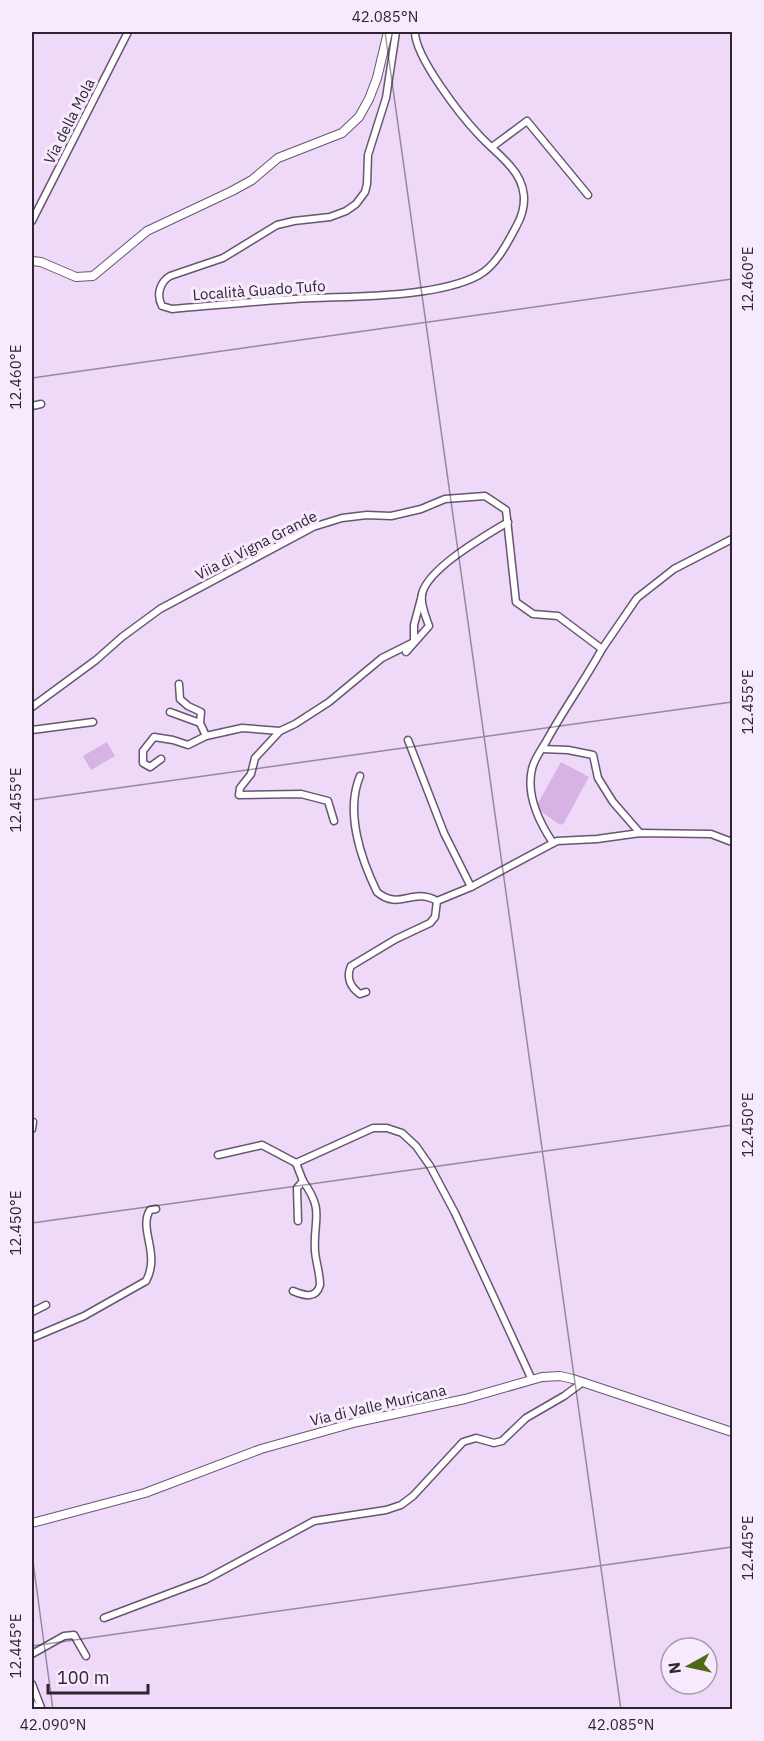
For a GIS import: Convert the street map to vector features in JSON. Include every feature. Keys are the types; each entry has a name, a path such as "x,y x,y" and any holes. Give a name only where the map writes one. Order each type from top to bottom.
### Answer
{"street":[{"name":"Via della Mola","path":"32,221 128,32"},
{"path":"32,261 41,262 76,277 93,276 147,231 232,191 255,177 278,158 342,133 359,117 369,99 388,32"},
{"name":"Località Guado Tufo","path":"396,32 386,98 368,155 367,187 356,204 330,217 277,225 217,260 170,276 165,279 160,291 159,298 162,306 172,309 259,301 411,292 475,277 489,267 518,225 524,205 524,192 520,179 471,126 436,79 419,48 415,32"},
{"path":"386,41 394,43"},
{"path":"492,147 527,121 588,195"},
{"path":"32,406 41,404"},
{"name":"Viia di Vigna Grande","path":"32,707 160,609 313,526 342,518 367,515 391,516 421,509 445,499 485,496 506,510 508,522"},
{"path":"414,642 414,625 429,578 472,544 508,522 516,602 533,614 558,616 602,649"},
{"path":"553,843 536,813 531,784 532,767 559,717 637,598 674,569 732,539"},
{"path":"406,652 429,626 422,595"},
{"path":"334,821 328,801 301,794 239,795 240,788 251,774 255,758 280,731 329,702 382,658 414,642"},
{"path":"179,684 180,699 201,712 200,723 206,736"},
{"path":"170,712 200,723"},
{"path":"32,730 93,722"},
{"path":"160,759 150,767 144,763 143,752 154,737 188,745 206,736 242,728 280,731"},
{"path":"408,740 444,833 471,886"},
{"path":"542,749 568,750 593,755 598,778 613,802 640,832"},
{"path":"360,776 355,788 354,803 357,834 377,892 394,901 422,896 437,901 557,841 621,836 640,832 711,834 732,842"},
{"path":"366,992 360,994 352,986 348,978 351,966 396,939 430,923 435,917 437,901"},
{"path":"296,1163 376,1128 394,1129 409,1139 423,1155 448,1198 532,1380"},
{"path":"218,1155 262,1145 296,1163 318,1211 315,1252 320,1285 318,1291 313,1295 294,1292"},
{"path":"298,1221 297,1188 303,1181"},
{"path":"32,1338 84,1316 146,1281 153,1259 148,1239 147,1217 150,1210 156,1209"},
{"path":"32,1312 46,1305"},
{"name":"Via di Valle Muricana","path":"32,1523 145,1493 273,1445 357,1422 465,1399 532,1380 556,1376 584,1382 732,1432"},
{"path":"104,1618 205,1580 314,1521 401,1505 463,1442 476,1438 494,1443 502,1441 529,1416 584,1382"},
{"path":"32,1654 64,1636 74,1635 86,1656"},
{"path":"32,1684 42,1710"},
{"path":"32,1703 37,1710"}],"shaded area":[{"path":"107,742 115,756 91,770 83,756"},
{"path":"561,762 589,777 564,823 560,825 539,810 537,805"}]}
